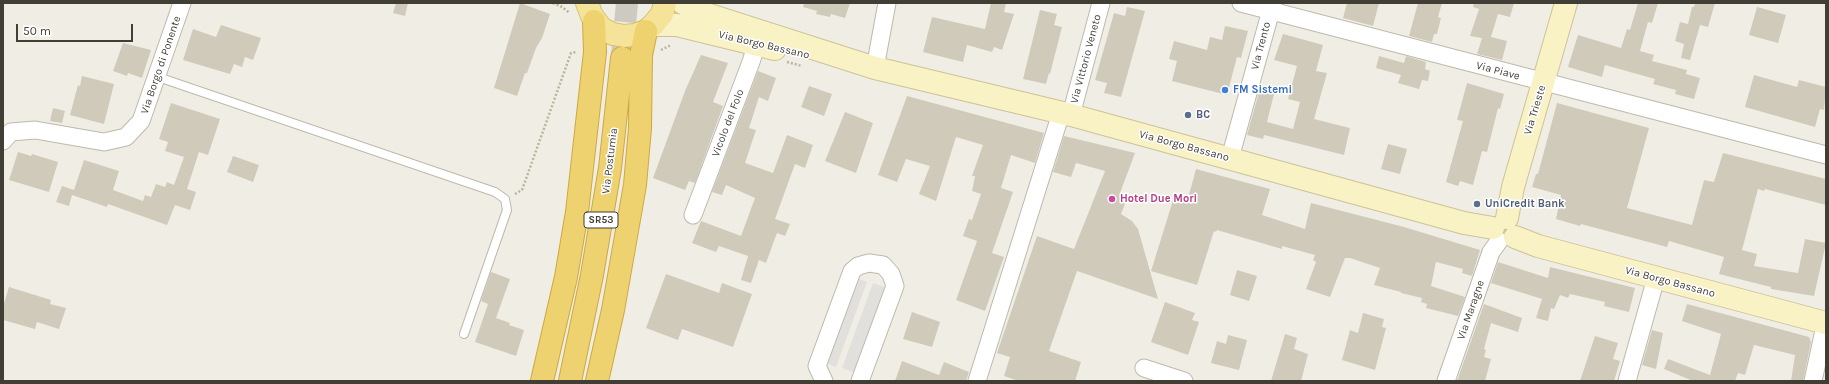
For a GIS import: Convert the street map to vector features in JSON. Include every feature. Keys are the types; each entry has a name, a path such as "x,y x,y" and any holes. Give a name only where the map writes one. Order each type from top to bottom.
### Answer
{"highway":[{"path":"542,381 566,277 577,212 595,52 584,12"},
{"path":"597,381 613,310 635,185 640,128 641,56 649,28"},
{"name":"Via Postumia","path":"570,381 592,275 608,176 622,58"}],"main road":[{"path":"649,28 662,14 665,3"},
{"name":"Via Borgo Bassano","path":"584,12 602,29 612,34 624,36 635,35 649,28"}],"street":[{"name":"Via Borgo di Ponente","path":"3,141 11,132 35,130 104,142 126,137 141,121 158,77 182,3"},
{"name":"Via Borgo Bassano","path":"683,3 697,11 758,38"},
{"path":"874,68 887,3"},
{"name":"Via Vittorio Veneto","path":"977,381 1066,114 1101,3"},
{"name":"Via Piave","path":"1241,3 1272,7 1544,83 1826,155"},
{"name":"Via Trieste","path":"1504,231 1509,199 1544,83 1566,3"},
{"name":"Via Trento","path":"1230,158 1272,7"},
{"name":"Via Borgo Bassano","path":"649,28 677,25 758,38 874,68 1066,114 1464,223 1504,231 1538,246 1826,322"},
{"name":"Vicolo del Folo","path":"693,214 758,38"},
{"name":"Via Maragne","path":"1446,381 1490,252 1504,231"},
{"path":"824,381 817,366 852,271 858,266 869,263 883,265 890,274 895,286 860,381"},
{"path":"1627,381 1656,278"},
{"path":"1814,381 1826,322"},
{"path":"1144,368 1184,381"}],"lane":[{"path":"158,77 495,192 506,199 507,210 464,334"}],"path":[{"path":"553,3 566,9 584,12"},
{"path":"506,199 522,190 571,53 579,51"}],"shaded area":[{"path":"854,277 867,282 836,367 823,362"},
{"path":"873,283 887,288 855,373 842,368"}],"building":[{"path":"396,3 408,3 405,16 393,13"},
{"path":"520,3 550,14 542,38 536,48 527,73 525,73 517,96 494,88"},
{"path":"804,3 850,3 845,18 831,14 830,17 816,14 817,11 803,7"},
{"path":"991,3 1006,3 1004,12 1014,14 1002,50 994,47 992,52 967,45 963,62 923,52 932,17 985,29"},
{"path":"1347,3 1379,3 1373,26 1343,18"},
{"path":"1418,3 1442,3 1438,17 1441,18 1437,34 1434,34 1432,42 1409,36"},
{"path":"1474,3 1514,3 1510,17 1498,14 1491,37 1507,41 1502,60 1477,54 1482,38 1470,36 1479,9 1473,7"},
{"path":"1638,3 1658,3 1652,23 1648,22 1640,51 1654,55 1652,61 1687,70 1686,74 1700,78 1694,99 1675,94 1676,90 1653,84 1655,79 1605,65 1602,77 1568,67 1578,35 1621,48 1627,29 1630,30"},
{"path":"1695,3 1715,3 1708,27 1700,25 1690,60 1681,58 1684,44 1675,41 1680,22 1688,24 1692,7 1694,7"},
{"path":"1127,7 1145,11 1121,97 1104,93 1107,83 1095,80 1114,13 1125,16"},
{"path":"1757,7 1786,15 1778,43 1749,35"},
{"path":"1040,10 1057,14 1054,25 1062,27 1046,84 1023,79"},
{"path":"221,25 261,38 253,60 245,57 242,67 234,64 230,74 183,60 193,29 216,37"},
{"path":"1225,26 1248,31 1241,58 1237,57 1227,95 1172,81 1177,61 1169,59 1174,41 1207,50 1210,37 1222,40"},
{"path":"1283,34 1323,45 1316,71 1327,73 1314,119 1350,128 1344,155 1264,135 1263,139 1247,135 1261,85 1275,90 1267,122 1293,129 1300,102 1288,99 1297,66 1274,60"},
{"path":"123,43 151,50 142,78 128,73 127,76 113,71"},
{"path":"701,55 728,63 713,102 723,106 695,183 689,181 685,190 653,178 685,91"},
{"path":"1379,56 1404,63 1406,56 1426,62 1425,69 1430,71 1428,81 1422,80 1419,89 1398,83 1401,75 1376,68"},
{"path":"758,71 776,78 768,101 759,97 749,128 756,130 745,163 773,173 787,135 813,145 805,168 795,164 775,219 790,224 785,236 777,233 766,263 759,260 751,283 741,280 748,256 719,246 716,252 692,243 701,221 741,236 755,198 726,185 722,195 712,192"},
{"path":"1754,75 1797,87 1799,80 1826,87 1824,110 1820,109 1815,127 1745,107"},
{"path":"82,76 114,84 104,124 70,115"},
{"path":"1467,83 1504,94 1500,109 1498,108 1487,152 1482,151 1473,185 1460,181 1458,186 1446,182 1463,121 1457,120"},
{"path":"809,86 832,94 824,116 801,107"},
{"path":"907,96 1044,133 1035,163 1011,155 1001,188 1013,192 992,253 1004,257 985,311 956,300 977,241 963,236 969,219 972,220 981,194 972,191 975,176 972,176 983,145 956,137 936,201 919,194 930,166 906,159 897,182 878,175"},
{"path":"171,103 220,119 208,155 199,152 187,189 196,192 190,210 175,205 167,225 108,204 107,207 72,195 69,206 56,202 62,186 74,190 84,160 119,171 113,190 143,201 145,195 151,197 156,184 165,187 167,182 174,185 184,157 165,151 168,142 159,139"},
{"path":"1557,103 1649,128 1627,208 1692,225 1704,180 1714,182 1723,153 1826,179 1826,205 1765,189 1764,191 1758,189 1742,250 1757,254 1754,266 1798,273 1805,239 1826,243 1814,296 1771,289 1771,287 1719,274 1724,257 1669,241 1667,247 1581,224 1580,226 1556,219 1561,195 1532,187 1536,174 1538,174"},
{"path":"53,108 65,111 62,123 50,121"},
{"path":"845,112 873,123 856,173 825,161"},
{"path":"1064,136 1135,153 1120,193 1128,196 1121,214 1132,221 1138,229 1158,299 1077,271 1049,351 1081,362 1075,381 1019,381 1004,376 1010,357 997,353 1037,236 1074,249 1105,171 1076,163 1071,177 1053,172"},
{"path":"1388,144 1407,149 1400,174 1381,169"},
{"path":"18,152 31,156 32,154 58,162 49,192 9,180"},
{"path":"233,156 259,165 253,182 227,172"},
{"path":"1196,169 1270,189 1262,215 1305,229 1311,203 1404,227 1480,250 1472,276 1462,273 1463,269 1436,262 1431,286 1465,297 1458,316 1426,308 1427,304 1421,302 1422,298 1374,285 1380,268 1350,258 1345,258 1330,297 1306,289 1316,262 1313,260 1315,255 1282,246 1282,249 1217,230 1216,232 1214,231 1197,285 1151,271 1174,197 1187,202"},
{"path":"1498,262 1548,278 1550,267 1635,288 1629,312 1604,306 1605,302 1570,294 1568,298 1560,295 1554,309 1551,308 1548,321 1536,318 1542,299 1491,283"},
{"path":"1237,270 1257,276 1249,301 1230,295"},
{"path":"491,272 510,279 496,318 510,323 509,325 524,330 516,356 475,342 488,304 481,301"},
{"path":"666,274 719,293 722,283 752,294 733,347 682,329 678,340 646,328"},
{"path":"9,287 51,300 50,304 66,308 59,329 37,322 35,329 3,320 3,307"},
{"path":"1165,302 1195,313 1192,320 1199,322 1188,355 1151,342"},
{"path":"1484,304 1522,318 1518,332 1491,323 1484,349 1486,350 1484,357 1491,359 1485,381 1457,381"},
{"path":"1687,304 1809,337 1811,342 1803,381 1791,381 1795,355 1754,345 1745,375 1738,373 1735,381 1693,381 1664,369 1668,359 1710,375 1721,334 1682,321"},
{"path":"912,312 940,322 932,347 903,339"},
{"path":"1363,313 1384,319 1382,327 1386,328 1375,370 1342,360 1350,330 1358,333"},
{"path":"1652,330 1663,333 1656,369 1642,365"},
{"path":"1285,334 1297,338 1294,349 1308,354 1301,381 1271,381"},
{"path":"1228,335 1247,340 1239,370 1211,363 1217,341 1226,344"},
{"path":"1595,336 1618,343 1613,359 1620,361 1614,381 1580,381"},
{"path":"902,361 939,375 944,362 969,372 966,381 895,381"}],"tunnel":[{"path":"622,55 627,3"}],"place":[{"name":"FM Sistemi","path":"1225,90"},
{"name":"BC","path":"1188,115"},
{"name":"Hotel Due Mori","path":"1112,199"},
{"name":"UniCredit Bank","path":"1477,204"}]}
